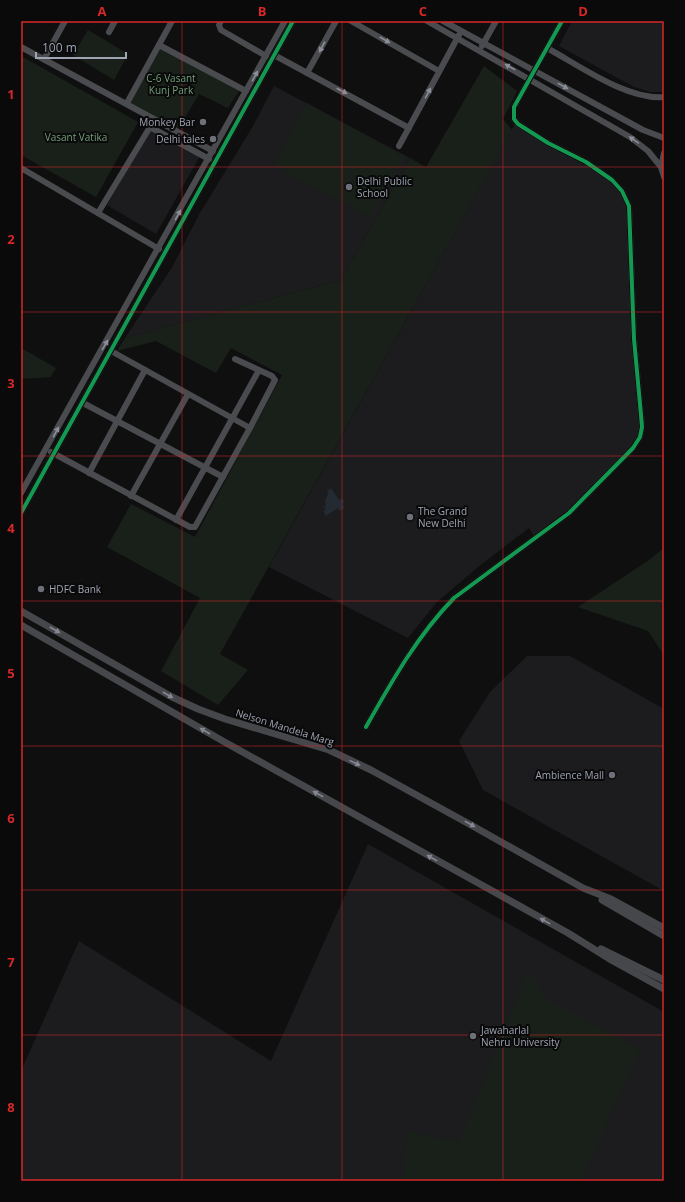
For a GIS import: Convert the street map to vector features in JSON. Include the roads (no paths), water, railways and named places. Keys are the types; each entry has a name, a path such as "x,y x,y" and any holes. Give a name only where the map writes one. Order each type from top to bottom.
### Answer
{"main road":[{"name":"Nelson Mandela Marg","path":"21,611 172,697 198,709 321,747 371,770 583,888 664,936"},
{"path":"21,626 221,740 568,933 613,961 664,989"},
{"name":"Nelson Mandela Marg","path":"583,888 611,899 664,928"},
{"path":"568,933 664,980"}],"street":[{"path":"44,59 65,21"},
{"path":"109,32 115,21"},
{"path":"127,103 172,21"},
{"path":"221,21 219,25 220,30 266,56"},
{"path":"21,493 159,249 285,21"},
{"path":"21,513 293,21"},
{"path":"307,73 336,21"},
{"path":"351,21 439,71"},
{"path":"427,21 531,79 635,140 648,151 661,167 664,176"},
{"path":"442,21 452,23 460,31 643,130 664,138"},
{"path":"480,50 496,21"},
{"path":"366,727 410,652 438,614 454,598 569,512 616,467 633,448 640,437 642,421 634,340 629,206 622,192 612,180 586,162 548,143 518,124 514,119 514,107 562,21"},
{"path":"399,146 460,31"},
{"path":"159,45 246,91"},
{"path":"21,47 127,103 213,151"},
{"path":"547,48 624,90 644,97 664,97"},
{"path":"274,56 409,128"},
{"path":"98,213 150,127 209,159"},
{"path":"661,167 664,153"},
{"path":"21,168 159,249"},
{"path":"111,351 250,428"},
{"path":"46,450 176,520 190,527 197,526 275,380 273,377 235,359"},
{"path":"89,473 145,370"},
{"path":"176,520 259,370"},
{"path":"85,379 94,381"},
{"path":"131,496 188,394"},
{"path":"83,403 223,477"}],"place":[{"name":"Monkey Bar","path":"203,122"},
{"name":"Delhi tales","path":"213,139"},
{"name":"Delhi Public School","path":"349,187"},
{"name":"The Grand New Delhi","path":"410,517"},
{"name":"HDFC Bank","path":"41,589"},
{"name":"Ambience Mall","path":"612,775"},
{"name":"Jawaharlal Nehru University","path":"473,1036"}],"park label":[{"name":"C-6 Vasant Kunj Park","path":"171,84"},
{"name":"Vasant Vatika","path":"76,137"}]}
